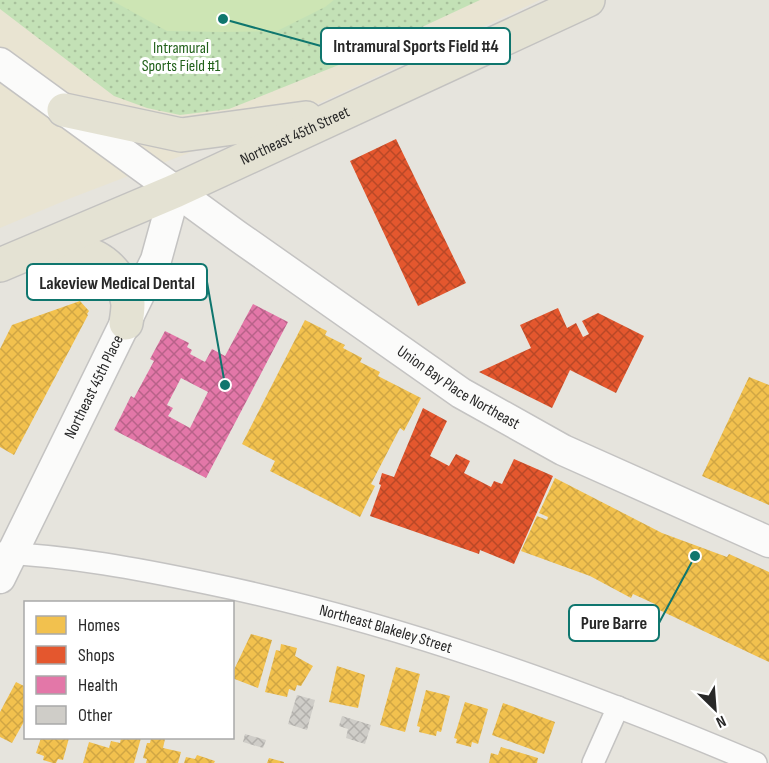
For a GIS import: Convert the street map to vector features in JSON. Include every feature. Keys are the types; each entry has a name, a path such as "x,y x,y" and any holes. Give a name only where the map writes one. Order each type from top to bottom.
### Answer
{"main road":[{"name":"Northeast 45th Street","path":"0,265 175,191 588,0"},
{"name":"Union Bay Place Northeast","path":"0,63 175,191 461,393 563,450 769,542"},
{"path":"64,110 181,135 343,112"},
{"name":"Northeast 45th Place","path":"4,561 156,260 175,191"},
{"path":"30,252 79,252 97,258 116,273 123,285 128,304 126,323"}],"street":[{"name":"Northeast Blakeley Street","path":"4,561 69,559 157,573 299,604 479,657 618,707 756,763"},
{"path":"593,763 618,707"}],"shaded area":[{"path":"0,0 540,0 322,102 71,198 0,228"}],"green space":[{"name":"Intramural Sports Field #1","path":"0,0 480,0 351,60 229,109 180,115 147,108 114,96 0,9"},
{"path":"111,0 334,0 325,7 277,31 222,32 167,31"}],"building: Homes":[{"path":"80,301 89,311 88,315 14,455 0,447 0,349 12,325"},
{"path":"305,320 327,331 325,335 345,345 343,348 362,358 360,362 380,372 378,376 421,398 404,431 400,428 371,484 375,486 360,517 270,471 275,461 242,444"},
{"path":"749,377 769,385 769,505 702,476"},
{"path":"555,478 662,533 727,557 729,554 769,572 769,662 653,607 655,604 633,594 631,598 590,576 521,551 537,516 547,520 548,517 539,513"},
{"path":"251,634 272,640 258,688 234,679 234,670"},
{"path":"281,644 297,648 295,656 313,666 301,686 297,685 295,691 289,689 287,697 265,692 276,650 280,651"},
{"path":"337,666 365,675 358,708 329,702"},
{"path":"396,667 420,674 405,732 380,725"},
{"path":"16,682 24,686 24,722 12,743 0,737 0,712"},
{"path":"426,690 450,696 441,732 437,731 436,736 419,732 420,727 417,726"},
{"path":"465,702 488,709 478,744 472,742 471,747 456,743 457,739 454,738"},
{"path":"503,703 555,722 544,754 492,735"},
{"path":"41,739 69,739 63,760 58,759 56,763 43,760 44,756 36,753"},
{"path":"121,739 141,739 134,763 83,763 89,742 109,748 111,741 120,743"},
{"path":"151,739 165,739 163,748 181,752 178,763 146,763 147,759 143,758 147,743 150,743"},
{"path":"501,747 538,758 537,763 489,763 491,753 498,755"},
{"path":"197,755 215,761 214,763 184,763 186,757 195,759"},
{"path":"269,758 284,762 284,763 267,763"}],"building: Shops":[{"path":"396,139 466,283 418,306 350,161"},
{"path":"558,308 567,328 576,323 583,337 589,334 582,321 598,313 644,336 616,393 570,370 552,408 479,372 531,348 520,325"},
{"path":"423,408 447,421 430,456 449,466 456,454 470,461 464,473 491,487 494,481 502,484 514,459 553,476 514,564 480,550 479,554 370,516 381,485 379,484 382,473 394,477"}],"building: Health":[{"path":"253,304 288,322 206,478 114,430 131,396 134,398 154,361 150,359 165,331 189,343 187,347 192,350 190,354 205,362 212,349 225,356","holes":["181,378 208,392 190,428 168,416 173,408 167,405"]}],"building: Other":[{"path":"297,695 315,700 307,730 288,724"},
{"path":"342,716 371,725 365,744 346,738 348,729 339,726"},
{"path":"245,734 266,740 263,748 243,742"}],"place":[{"name":"Intramural Sports Field #4","path":"223,19"},
{"name":"Lakeview Medical Dental","path":"225,385"},
{"name":"Pure Barre","path":"695,556"}]}
